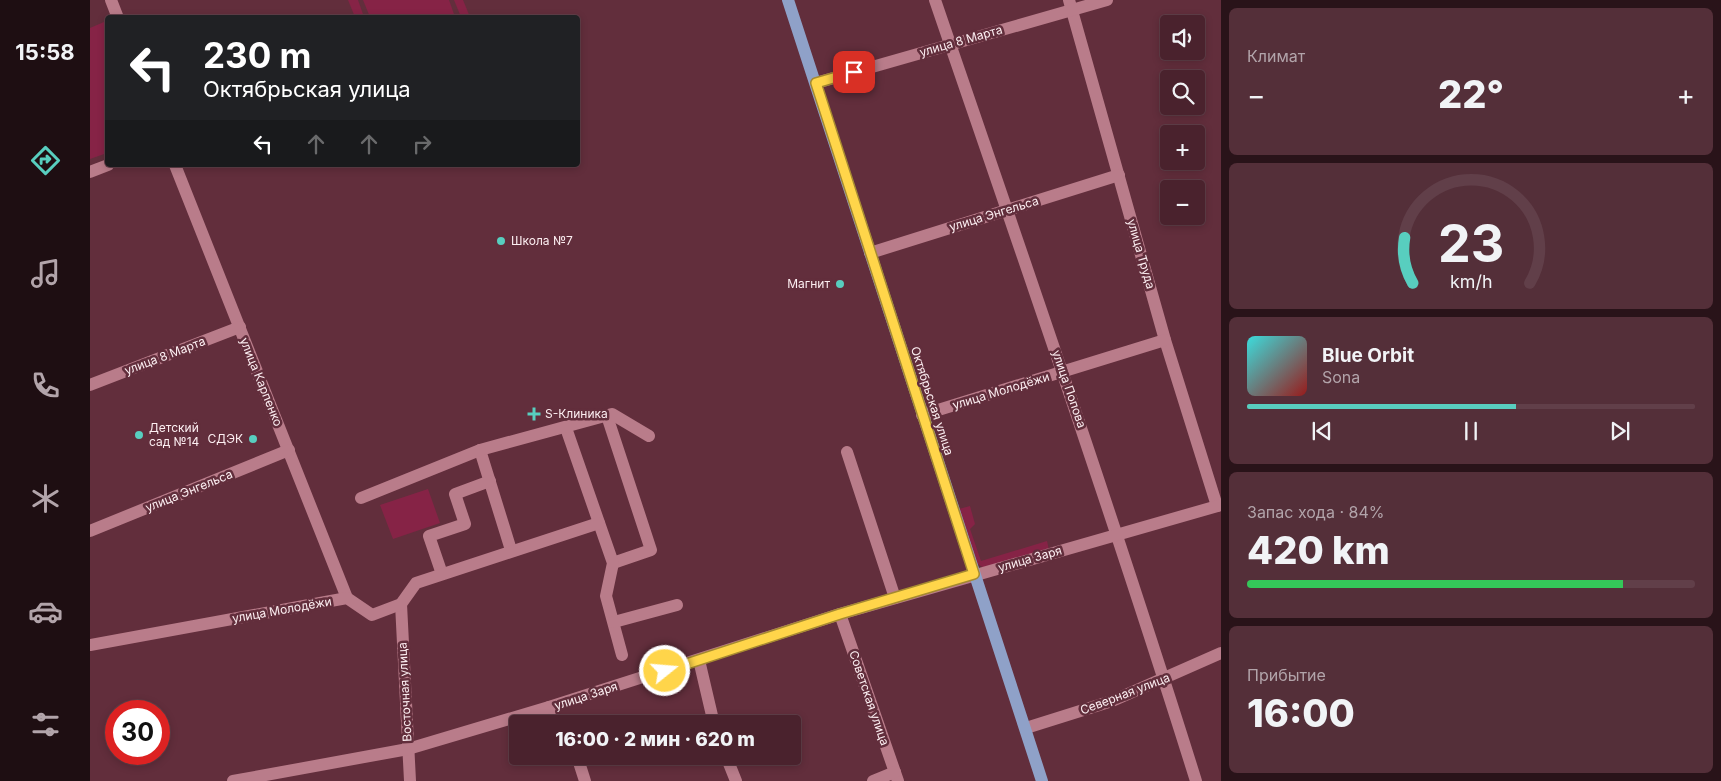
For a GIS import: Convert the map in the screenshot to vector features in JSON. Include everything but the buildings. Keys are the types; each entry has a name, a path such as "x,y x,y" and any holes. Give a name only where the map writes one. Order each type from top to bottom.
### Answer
{"main road":[{"name":"Октябрьская улица","path":"788,0 1042,781"}],"street":[{"path":"111,0 117,15"},
{"name":"улица Попова","path":"935,0 1005,210 1063,372 1165,680 1196,781"},
{"name":"улица 8 Марта","path":"816,83 950,44 1071,5 1107,0"},
{"name":"улица Труда","path":"1071,5 1165,340 1219,505"},
{"path":"90,172 105,166"},
{"name":"улица Карпенко","path":"177,167 347,598"},
{"name":"улица Энгельса","path":"870,252 1119,175"},
{"name":"улица 8 Марта","path":"90,385 240,327"},
{"name":"улица Молодёжи","path":"922,415 1165,340"},
{"path":"361,498 480,450 612,414 650,436"},
{"path":"607,416 651,550 614,563"},
{"path":"566,428 598,523 614,563 606,596 622,655"},
{"name":"улица Энгельса","path":"90,531 289,450"},
{"path":"480,450 511,550"},
{"path":"847,452 895,598"},
{"path":"442,574 429,536 465,524 454,494 490,481"},
{"name":"улица Заря","path":"233,781 408,749 549,707 840,614 1219,505"},
{"path":"401,604 416,583 511,550 598,523"},
{"name":"улица Молодёжи","path":"90,645 347,598 372,615 401,604"},
{"name":"Восточная улица","path":"401,604 410,781"},
{"path":"614,622 676,605"},
{"name":"Советская улица","path":"840,614 897,776"},
{"name":"Северная улица","path":"1026,728 1112,702 1165,680 1221,653"},
{"path":"699,660 712,715"},
{"path":"549,707 553,715"},
{"path":"580,765 585,781"},
{"path":"730,765 736,781"},
{"path":"873,781 897,776"}],"shaded area":[{"path":"348,0 358,0 363,15 354,15"},
{"path":"363,0 449,0 454,15 369,15"},
{"path":"454,0 463,0 469,15 460,15"},
{"path":"104,22 105,24 105,154 90,159 90,28"},
{"path":"428,489 440,523 393,539 380,505"},
{"path":"970,506 975,524 970,529 981,561 1047,541 1049,550 984,568 976,563 959,509"}],"place":[{"name":"Школа №7","path":"501,241"},
{"name":"Магнит","path":"840,284"},
{"name":"S-Клиника","path":"534,414"},
{"name":"Детский сад №14","path":"139,435"},
{"name":"СДЭК","path":"253,439"}],"route":[{"path":"665,671 840,614 974,574 816,83 854,72"}]}
